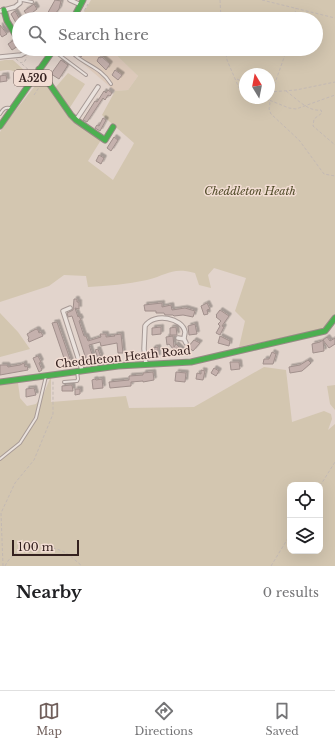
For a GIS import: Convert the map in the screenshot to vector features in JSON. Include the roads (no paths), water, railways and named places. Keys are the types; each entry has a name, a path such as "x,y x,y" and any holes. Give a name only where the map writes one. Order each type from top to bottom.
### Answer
{"main road":[{"path":"76,12 83,0"},
{"path":"1,10 12,30"},
{"name":"A520","path":"0,126 35,76 41,72 50,56"},
{"path":"41,72 76,120 105,140 113,128"},
{"name":"Cheddleton Heath Road","path":"0,382 80,370 146,364 191,362 325,331 335,318"}],"street":[{"path":"1,10 18,6 21,0"},
{"path":"70,0 80,5"},
{"path":"0,57 18,56"},
{"path":"76,120 98,87"},
{"path":"70,308 63,311 80,370"},
{"path":"146,364 144,349 145,326 152,319 160,318 176,321 185,332 184,339 186,343"},
{"path":"178,338 184,339"}],"lane":[{"path":"21,0 32,2"},
{"path":"62,56 86,76"},
{"path":"76,56 91,64 106,77 111,84"},
{"path":"0,114 2,109 6,107 12,108"},
{"path":"64,382 77,381 80,370"},
{"path":"0,459 20,442 36,418 50,374"}],"park label":[{"name":"Cheddleton Heath","path":"250,191"}]}
